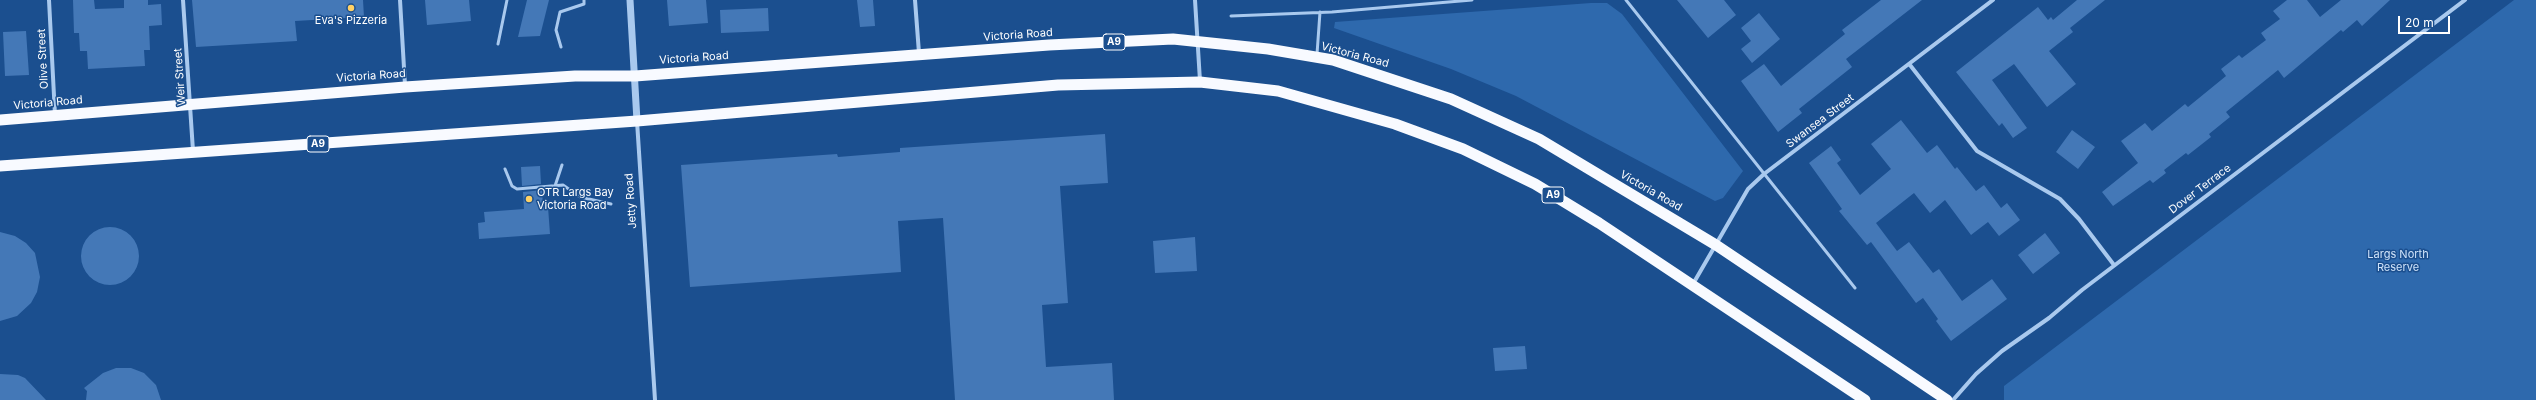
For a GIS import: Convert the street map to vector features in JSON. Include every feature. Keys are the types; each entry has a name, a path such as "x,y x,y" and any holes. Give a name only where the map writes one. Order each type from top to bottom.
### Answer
{"highway":[{"name":"Victoria Road","path":"0,120 191,103 406,87 575,76 636,76 1121,42 1173,40 1198,41 1268,49 1333,60 1404,82 1498,119 1539,140 1716,245 1946,400"},
{"name":"A9","path":"0,166 637,121 1058,85 1200,82 1278,91 1395,124 1464,149 1554,196 1599,223 1865,400"}],"street":[{"name":"Olive Street","path":"49,0 55,116"},
{"name":"Weir Street","path":"182,0 191,103 193,153"},
{"path":"400,0 406,87"},
{"name":"Jetty Road","path":"630,0 636,76 637,121 655,400"},
{"path":"915,0 919,55"},
{"path":"1195,0 1200,82"},
{"name":"Swansea Street","path":"1692,286 1748,189 1764,174 1910,65 1993,0"},
{"name":"Dover Terrace","path":"1953,400 1976,374 2002,351 2049,318 2114,265 2465,0"},
{"path":"1910,65 1977,151 2060,199 2079,219 2114,265"}],"lane":[{"path":"498,44 507,0"},
{"path":"561,46 556,30 560,12 584,4 584,0"},
{"path":"1232,16 1320,12 1472,0"},
{"path":"1626,0 1855,288"},
{"path":"1316,58 1320,12"},
{"path":"555,186 562,165"},
{"path":"505,169 512,186 518,189 564,185 580,198 611,204"}],"green space":[{"name":"Largs North Reserve","path":"2514,0 2536,0 2536,400 2004,400 2004,386"},
{"path":"1607,3 1622,14 1743,171 1723,198 1715,201 1516,96 1451,69 1334,28 1335,22"}],"building":[{"path":"73,0 94,0 95,9 124,8 124,0 148,0 148,5 161,4 162,25 149,26 150,50 144,50 145,66 88,69 87,51 80,51 79,33 74,33"},
{"path":"192,0 363,0 364,17 295,21 297,41 196,47"},
{"path":"425,0 469,0 471,21 427,25"},
{"path":"527,0 549,0 540,36 518,37"},
{"path":"667,0 706,0 708,23 669,26"},
{"path":"857,0 873,0 875,26 860,27"},
{"path":"1677,0 1724,0 1736,15 1708,38"},
{"path":"1881,0 1922,0 1846,59 1852,67 1799,109 1802,113 1778,132 1741,81 1764,64 1781,86 1845,34 1842,30"},
{"path":"2077,0 2105,0 2070,28 2073,32 2049,51 2076,84 2047,107 2014,64 1992,80 2027,128 2013,138 2002,123 1999,126 1956,72 2038,7 2048,20 2051,17 2053,20"},
{"path":"2287,0 2307,0 2320,17 2341,0 2390,0 2362,26 2357,20 2343,32 2341,30 2284,78 2278,70 2226,112 2230,117 2209,134 2211,137 2188,155 2186,153 2164,170 2166,173 2153,183 2150,180 2113,206 2102,192 2138,163 2121,141 2145,123 2152,131 2185,104 2188,107 2226,76 2221,69 2239,55 2242,58 2266,40 2261,33 2280,19 2273,11"},
{"path":"768,8 769,31 721,33 720,10"},
{"path":"1759,13 1780,39 1752,63 1741,49 1751,41 1741,28"},
{"path":"26,31 29,75 5,76 3,32"},
{"path":"1901,120 1927,153 1937,145 1955,169 1957,167 1976,191 1984,185 2001,208 2007,203 2020,220 1999,236 1988,222 1971,235 1945,200 1930,213 1914,193 1876,223 1897,251 1909,242 1933,273 1939,269 1962,301 1992,279 2007,299 1951,341 1936,321 1938,319 1923,298 1916,303 1871,242 1867,245 1839,211 1842,209 1809,163 1831,146 1841,160 1837,163 1860,195 1891,169 1871,144"},
{"path":"2072,130 2095,147 2078,169 2056,152"},
{"path":"1105,134 1108,183 1060,186 1068,303 1042,305 1046,367 1112,363 1114,400 955,400 943,218 898,221 901,272 690,287 681,165 837,154 838,157 900,152 900,148"},
{"path":"540,166 541,184 522,186 521,167"},
{"path":"542,190 543,207 548,207 550,234 479,239 478,223 485,222 484,212 524,209 523,192"},
{"path":"104,227 116,227 131,235 139,250 139,262 131,277 116,285 104,285 89,277 81,262 81,250 89,235"},
{"path":"0,232 15,236 26,243 35,253 40,277 37,292 31,303 17,316 0,321"},
{"path":"2045,233 2060,253 2033,274 2018,255"},
{"path":"1195,237 1197,271 1155,273 1153,241"},
{"path":"1525,346 1527,369 1495,371 1493,348"},
{"path":"116,368 131,368 144,373 156,385 161,400 86,400 87,391 84,388 103,373"},
{"path":"0,374 18,375 25,378 46,400 0,400"}],"place":[{"name":"Eva's Pizzeria","path":"351,8"},
{"name":"OTR Largs Bay Victoria Road","path":"529,199"}]}
